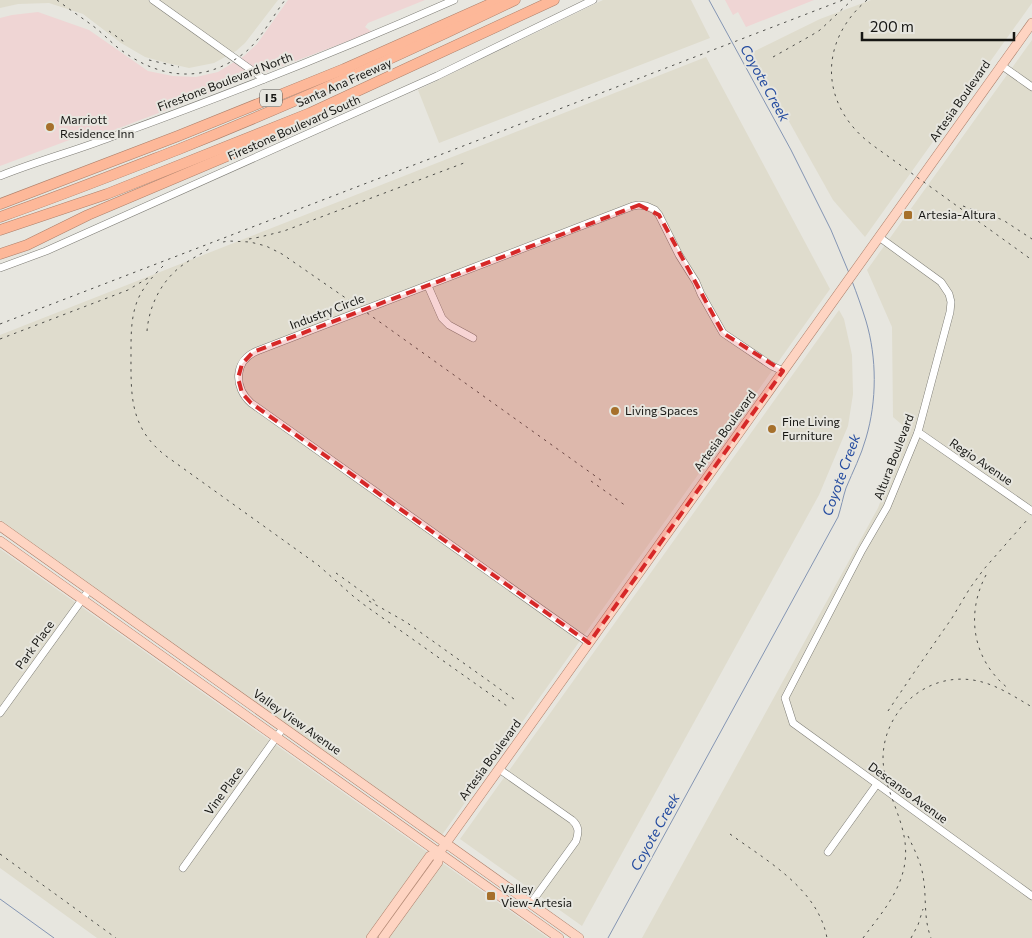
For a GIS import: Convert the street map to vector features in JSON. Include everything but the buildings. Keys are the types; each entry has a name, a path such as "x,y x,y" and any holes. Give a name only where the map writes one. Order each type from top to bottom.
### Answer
{"highway":[{"name":"Santa Ana Freeway","path":"0,204 178,136 344,69 499,0"},
{"path":"0,217 111,176 252,119 515,0"},
{"name":"Santa Ana Freeway","path":"0,230 107,194 310,113 554,0"},
{"path":"0,254 27,245 88,215 291,129 310,113"}],"main road":[{"name":"Artesia Boulevard","path":"371,938 430,856 438,853 446,843 1032,23"},
{"name":"Valley View Avenue","path":"0,526 579,938"},
{"name":"Valley View Avenue","path":"0,541 559,938"},
{"path":"354,792 360,782"},
{"name":"Artesia Boulevard","path":"383,938 438,862 438,853"}],"street":[{"path":"153,0 264,79"},
{"name":"Firestone Boulevard North","path":"0,176 33,163 110,138 264,79 379,33 454,0"},
{"name":"Firestone Boulevard South","path":"0,268 46,251 428,80 593,0"},
{"path":"1001,65 1032,87"},
{"name":"Industry Circle","path":"589,643 251,404 240,389 238,378 244,360 253,352 639,205 653,209 659,215 723,333 772,366 783,371"},
{"name":"Altura Boulevard","path":"785,698 862,550 887,507 918,432 950,312 950,298 941,282 879,237"},
{"path":"428,286 442,318 450,325 473,338"},
{"name":"Regio Avenue","path":"918,432 1032,511"},
{"name":"Park Place","path":"0,713 89,590"},
{"name":"Descanso Avenue","path":"785,698 793,723 1032,896"},
{"name":"Vine Place","path":"183,868 283,728"},
{"path":"499,768 572,820 576,824 578,831 576,841 531,903"},
{"path":"828,852 877,784"}],"highlighted area":[{"path":"639,205 659,215 723,333 783,371 589,643 251,403 242,393 238,378 242,364 253,352"}],"shaded area":[{"path":"0,0 278,0 245,43 236,51 214,63 189,68 145,57 121,43 83,14 49,3 18,4 0,8"},
{"path":"288,0 425,0 368,23 365,27 372,32 114,130 80,136 0,166 0,18 38,12 89,30 148,71 173,76 196,77 218,72 244,56 257,44"},
{"path":"603,0 691,0 710,38 439,143 418,90"},
{"path":"725,0 814,0 746,27 738,12 733,15"},
{"path":"871,0 1032,0 1032,3 865,237 833,200 758,66 753,52 820,19"},
{"path":"1032,40 1032,938 642,938 878,508 907,429 893,417 892,327 867,270"},
{"path":"706,57 830,289 442,835 0,520 0,335"},
{"path":"839,310 844,319 852,355 853,394 848,426 819,495 582,926 460,839"},
{"path":"0,549 548,938 97,938 0,868"}],"waterway":[{"name":"Coyote Creek","path":"709,0 791,150 831,230 849,273"},
{"name":"Coyote Creek","path":"608,938 838,517 846,488 866,438 874,394 874,365 870,335 852,281"},
{"path":"0,899 54,938"}],"railway":[{"path":"57,0 138,61 160,70 184,74 209,71 240,56 259,38 285,0"},
{"path":"0,324 843,0"},
{"path":"773,57 820,30 852,0"},
{"path":"867,0 851,17 840,35 833,54 831,73 834,92 842,111 854,128 871,144 1032,260"},
{"path":"109,31 127,44"},
{"path":"149,60 179,67"},
{"path":"249,239 284,231 464,163"},
{"path":"963,206 1003,220 1032,239"},
{"path":"223,242 250,242 266,246 282,254 605,483"},
{"path":"147,331 153,304 167,280 183,264 209,249"},
{"path":"163,266 140,294 132,325 132,396 139,422 145,434 166,456 318,565 363,604 507,706"},
{"path":"0,339 128,290 148,278"},
{"path":"591,481 626,506"},
{"path":"888,711 952,618 970,588 1027,520"},
{"path":"336,573 375,601"},
{"path":"986,575 979,590 976,606 976,636 980,651 987,665 1009,689"},
{"path":"369,601 406,622 514,699"},
{"path":"863,938 883,912 894,893 903,873 905,862 906,848 904,835 884,772 883,759 885,741 891,724 900,709 912,697 926,688 942,682 960,679 992,685 1032,707"},
{"path":"730,834 775,866 802,891 822,921 827,938"},
{"path":"908,836 922,871 927,923 931,938"},
{"path":"0,854 116,938"},
{"path":"911,938 923,909"}],"place":[{"name":"Marriott Residence Inn","path":"50,127"},
{"name":"Artesia-Altura","path":"908,215"},
{"name":"Living Spaces","path":"615,411"},
{"name":"Fine Living Furniture","path":"772,429"},
{"name":"Valley View-Artesia","path":"491,896"}]}
